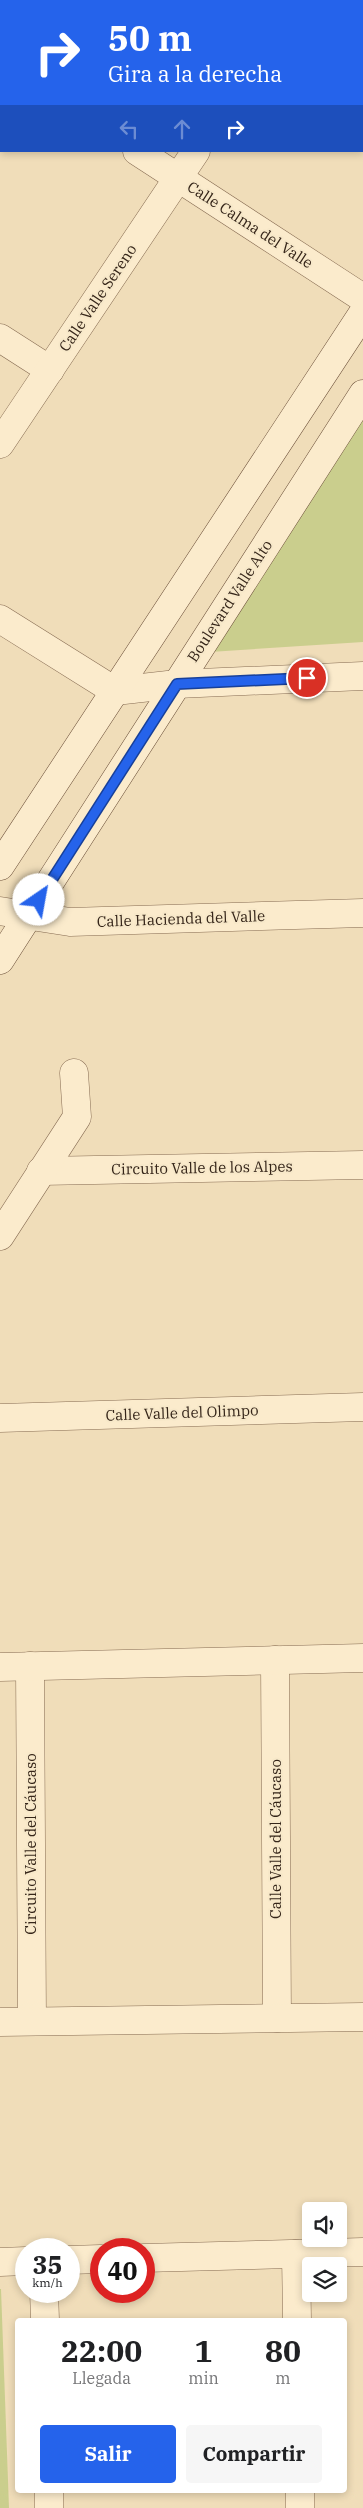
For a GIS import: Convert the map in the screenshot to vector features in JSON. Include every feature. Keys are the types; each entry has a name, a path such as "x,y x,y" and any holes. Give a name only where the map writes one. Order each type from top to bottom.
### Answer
{"street":[{"name":"Calle Calma del Valle","path":"138,152 363,298"},
{"name":"Calle Valle Sereno","path":"0,444 195,152"},
{"path":"0,866 363,313"},
{"path":"0,338 50,370"},
{"name":"Boulevard Valle Alto","path":"0,960 363,394"},
{"path":"0,619 115,691 177,684 363,676"},
{"name":"Calle Hacienda del Valle","path":"0,911 70,922 363,913"},
{"path":"0,1236 78,1117 74,1073"},
{"name":"Circuito Valle de los Alpes","path":"41,1171 363,1165"},
{"name":"Calle Valle del Olimpo","path":"0,1418 363,1407"},
{"path":"0,1667 363,1658"},
{"name":"Calle Valle del Cáucaso","path":"275,1660 278,2018"},
{"name":"Circuito Valle del Cáucaso","path":"30,1666 32,2021"},
{"path":"0,2022 363,2017"},
{"path":"155,2258 363,2252"},
{"path":"296,2254 297,2318"},
{"path":"0,2262 15,2261"},
{"path":"44,2303 45,2318"},
{"path":"48,2493 49,2508"},
{"path":"300,2493 300,2508"}],"green space":[{"path":"363,414 363,642 210,652"},
{"path":"1,2289 9,2508 0,2508"}],"route":[{"path":"39,900 177,684 307,678"}]}
